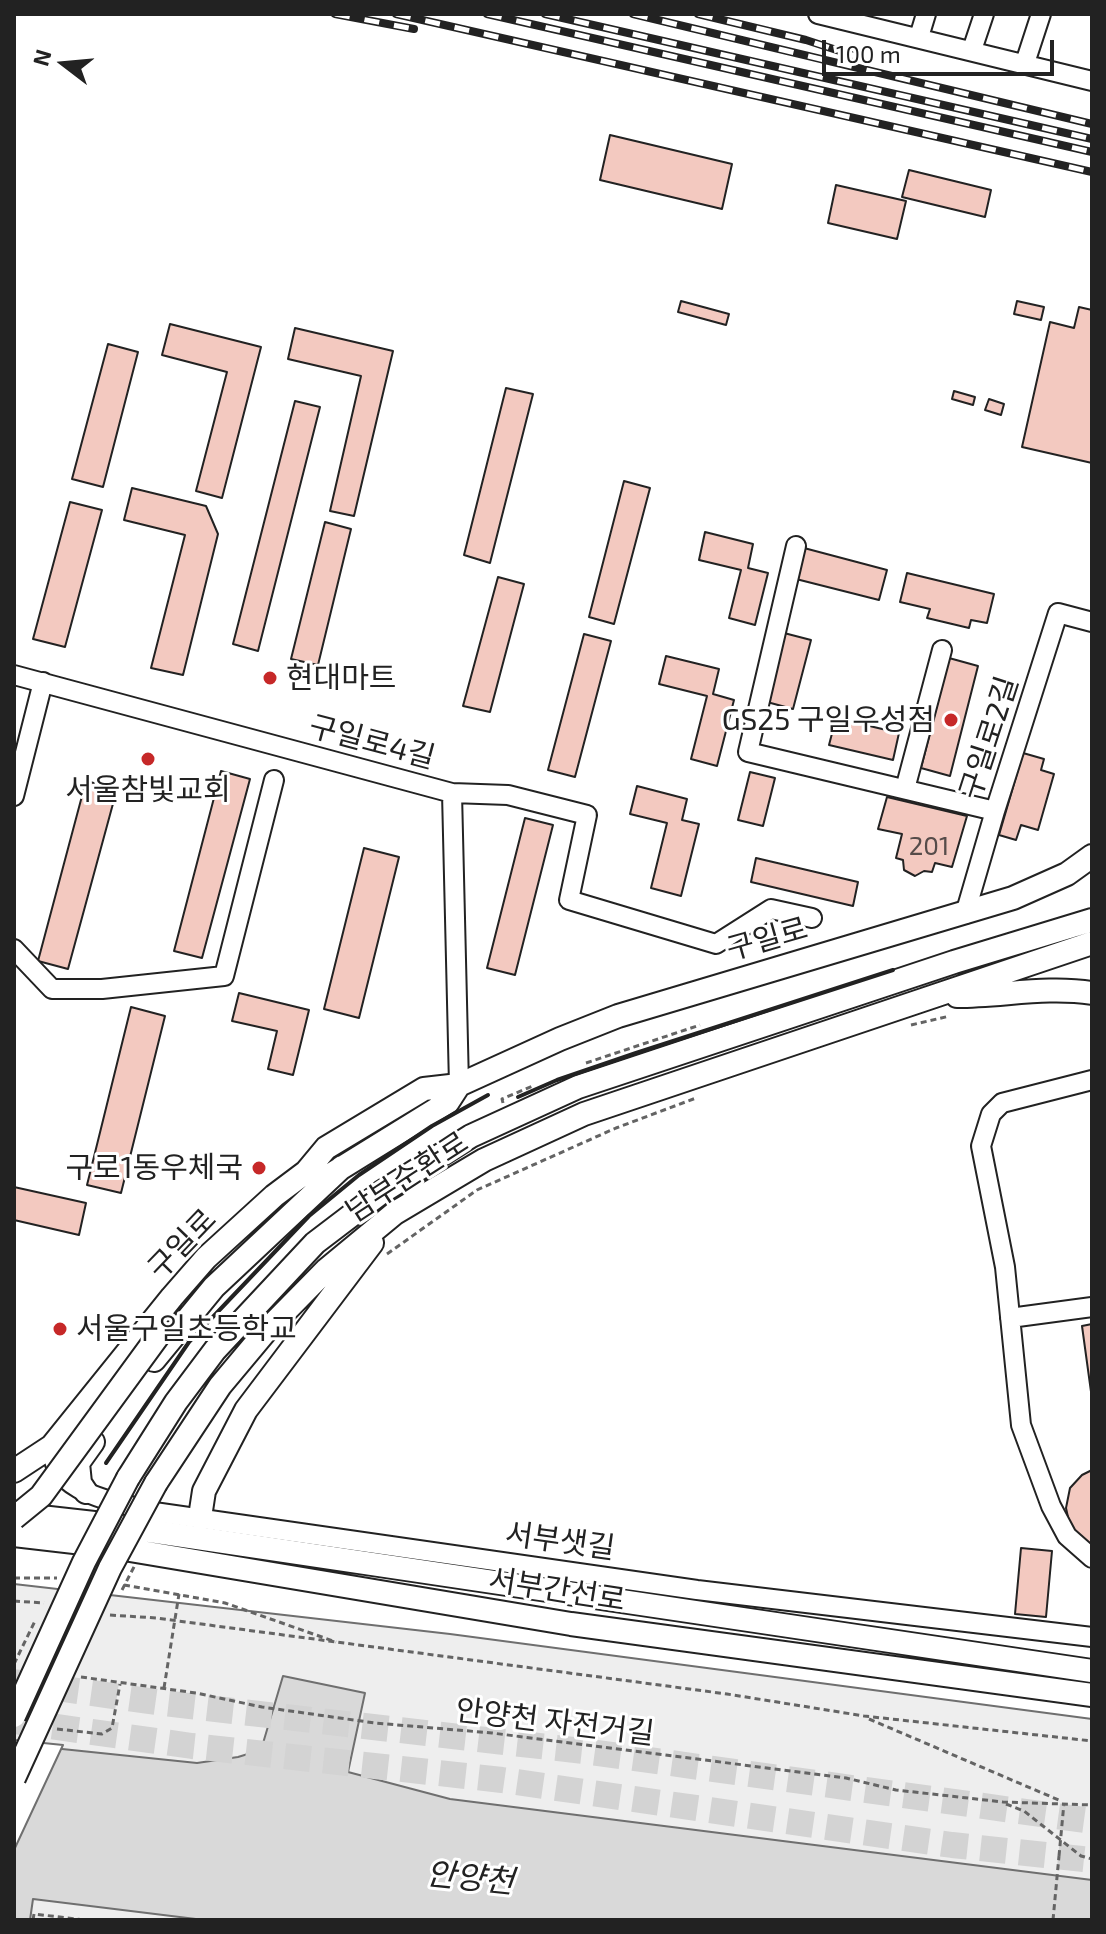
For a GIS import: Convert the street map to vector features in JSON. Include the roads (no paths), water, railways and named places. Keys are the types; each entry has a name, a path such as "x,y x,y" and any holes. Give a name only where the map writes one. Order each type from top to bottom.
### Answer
{"main road":[{"name":"구일로","path":"14,1472 52,1446 206,1258 274,1196 306,1172 326,1148 424,1089 459,1085 618,1016 1013,898 1067,874 1092,856"},
{"name":"남부순환로","path":"14,1778 110,1568 156,1483 220,1386 266,1331 326,1270 395,1213 484,1160 584,1114 945,1006 1090,926"},
{"name":"남부순환로","path":"14,1716 84,1562 128,1478 176,1402 215,1350 315,1243 382,1192 471,1136 578,1087 931,970 1090,926"},
{"path":"945,1006 988,996 1045,989 1092,993"},
{"name":"구일로","path":"306,1172 342,1167 448,1102 459,1085"},
{"path":"14,1516 41,1496 161,1332 244,1239 279,1208 342,1167"},
{"path":"86,1492 80,1483 78,1463 167,1341 245,1255 342,1167"},
{"path":"200,1517 204,1491 246,1410 395,1213"},
{"path":"14,1472 60,1475"},
{"name":"서부간선로","path":"14,1516 103,1524 1092,1671"},
{"name":"서부간선로","path":"14,1535 100,1545 571,1624 1092,1695"}],"street":[{"path":"819,14 874,20 919,37 1092,81"},
{"path":"919,37 926,14"},
{"path":"972,50 984,14"},
{"path":"1025,63 1041,14"},
{"path":"796,546 748,752 995,811"},
{"name":"구일로2길","path":"965,914 1058,613 1092,622"},
{"path":"905,789 942,650"},
{"name":"구일로4길","path":"14,675 452,793 459,1085"},
{"path":"14,796 43,682"},
{"path":"14,949 52,989 102,989 224,976 274,780"},
{"path":"452,793 508,795 587,815 569,900 716,944 771,909 812,918"},
{"path":"1092,1080 1002,1103 985,1126 981,1146 1005,1267 1021,1425 1051,1506 1067,1536 1092,1558"},
{"path":"1010,1318 1092,1307"},
{"path":"52,1446 52,1460 60,1475"},
{"name":"서부샛길","path":"60,1475 86,1492 154,1512 697,1590 1092,1637"}],"water":[{"name":"안양천","path":"283,1676 365,1693 348,1772 450,1799 1092,1880 1092,1920 204,1920 33,1899 30,1920 14,1920 14,1744 197,1763 238,1757 261,1750"}],"tunnel":[{"path":"14,1682 163,1703 583,1751 1092,1821"},
{"path":"14,1721 192,1746 502,1780 952,1845 1092,1860"}],"railway":[{"path":"335,14 414,29"},
{"path":"396,14 1092,172"},
{"path":"487,14 1092,152"},
{"path":"545,14 1092,139"},
{"path":"633,14 1092,124"},
{"path":"698,14 806,40 855,56"}],"place":[{"name":"현대마트","path":"270,678"},
{"name":"GS25 구일우성점","path":"951,720"},
{"name":"서울참빛교회","path":"148,759"},
{"name":"구로1동우체국","path":"259,1168"},
{"name":"서울구일초등학교","path":"60,1329"}]}
